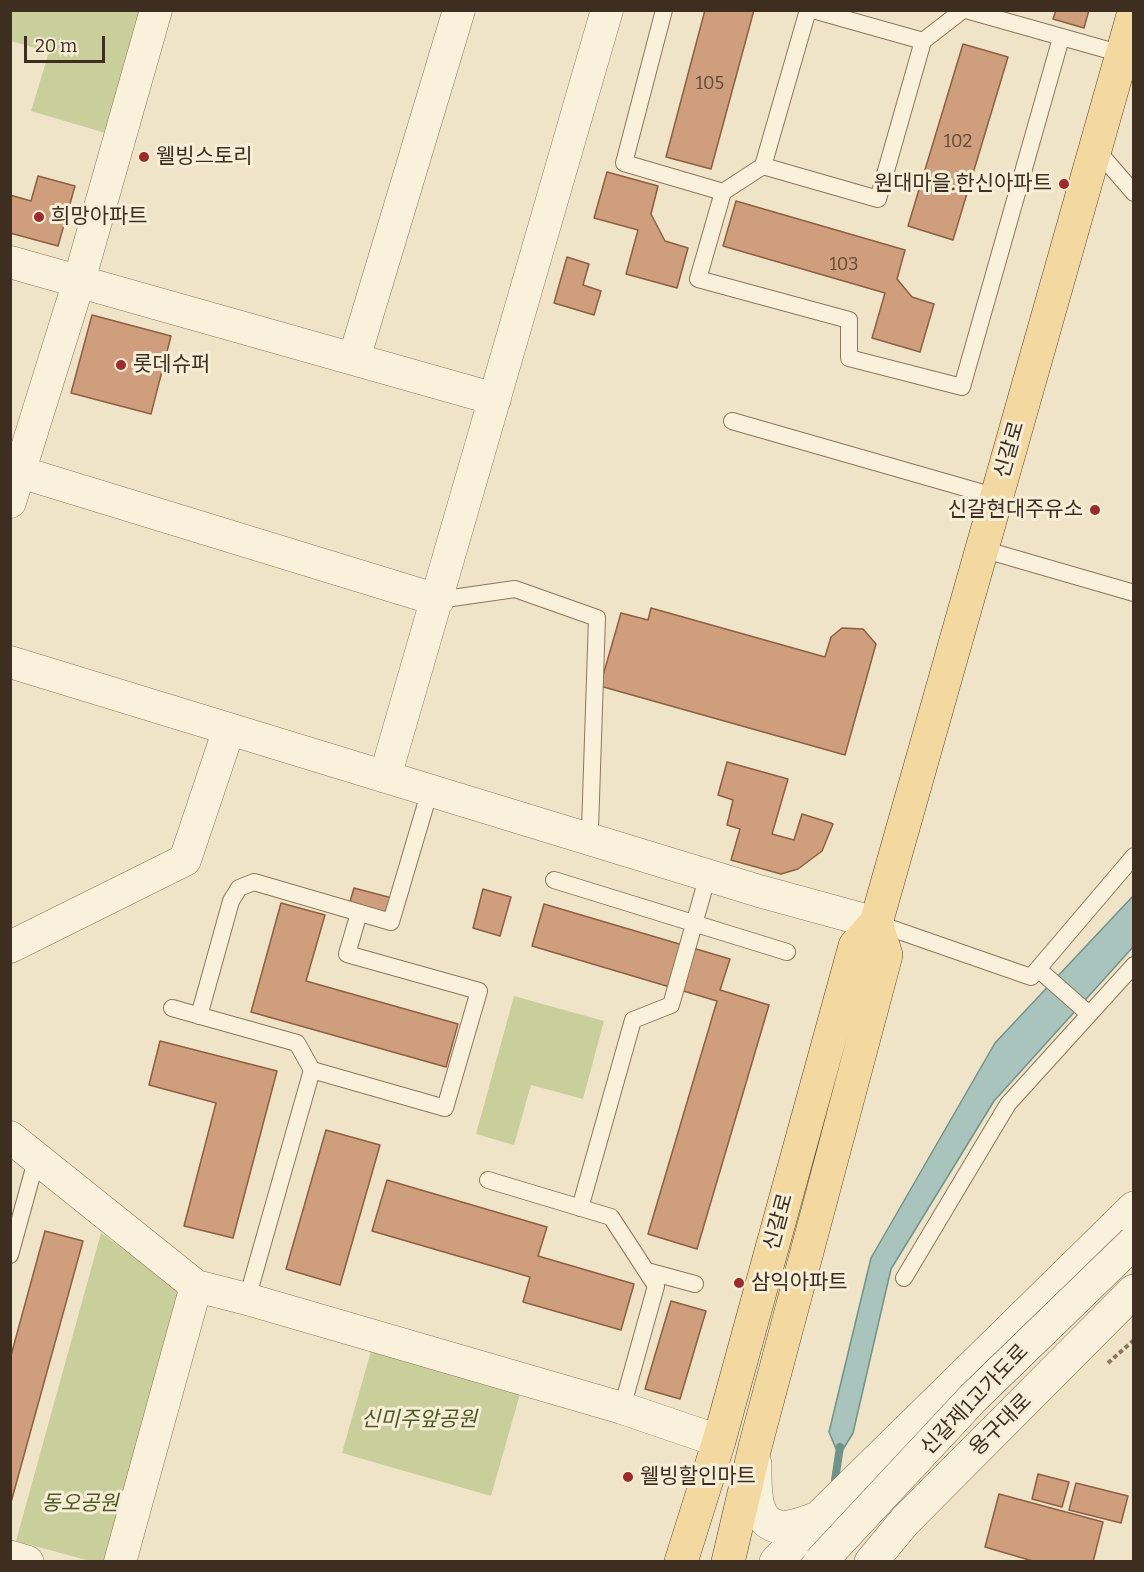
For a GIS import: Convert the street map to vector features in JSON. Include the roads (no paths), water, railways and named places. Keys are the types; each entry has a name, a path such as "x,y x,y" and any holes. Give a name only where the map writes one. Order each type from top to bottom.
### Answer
{"main road":[{"name":"신갈로","path":"681,1562 719,1441 855,946 876,923 1134,12"},
{"name":"신갈로","path":"728,1562 755,1447 886,955 876,923"},
{"path":"776,1562 816,1519 1134,1208"},
{"name":"신갈제1고가도로","path":"820,1562 974,1398 1134,1242"},
{"name":"용구대로","path":"871,1562 905,1521 1134,1291"},
{"path":"755,1447 755,1487 758,1511 770,1524 787,1527 816,1519"},
{"path":"816,1519 818,1554 825,1562"},
{"path":"10,1557 27,1562"}],"street":[{"path":"10,502 79,281 156,10"},
{"path":"354,359 459,10"},
{"path":"385,777 607,10"},
{"path":"10,262 495,399"},
{"path":"20,472 438,600"},
{"path":"10,662 708,876 876,923"},
{"path":"10,947 185,860 229,729"},
{"path":"10,1137 196,1286 622,1408 719,1441"},
{"path":"120,1562 196,1286"}],"lane":[{"path":"664,10 624,163 723,192"},
{"path":"808,10 763,166 723,192 698,279 849,320 849,358 962,387 1061,38"},
{"path":"813,10 923,41"},
{"path":"763,166 878,199 923,41 965,10 1122,54"},
{"path":"1095,147 1134,193"},
{"path":"732,421 997,497"},
{"path":"982,549 1134,593"},
{"path":"438,600 515,589 597,618 590,829"},
{"path":"200,1016 231,901 239,888 254,882 391,922 430,790"},
{"path":"876,923 1031,976 1134,856"},
{"path":"580,1208 633,1020 671,1005 708,876"},
{"path":"554,880 787,952"},
{"path":"312,1070 445,1108 478,991 347,954 359,913"},
{"path":"904,1278 1008,1104 1134,965"},
{"path":"1038,969 1089,1014"},
{"path":"172,1008 297,1043 312,1070 247,1299"},
{"path":"10,1255 37,1157"},
{"path":"488,1180 611,1217 656,1286 622,1408"},
{"path":"647,1271 695,1284"}],"water":[{"path":"1133,896 1133,947 994,1101 891,1269 853,1433 839,1456 829,1432 871,1258 995,1043"}],"waterway":[{"path":"835,1480 840,1447"}],"place":[{"name":"웰빙스토리","path":"144,157"},
{"name":"원대마을.한신아파트","path":"1064,184"},
{"name":"희망아파트","path":"39,217"},
{"name":"롯데슈퍼","path":"121,365"},
{"name":"신갈현대주유소","path":"1095,510"},
{"name":"삼익아파트","path":"739,1283"},
{"name":"웰빙할인마트","path":"628,1477"}],"park label":[{"name":"신미주앞공원","path":"419,1420"},
{"name":"동오공원","path":"80,1504"}]}
